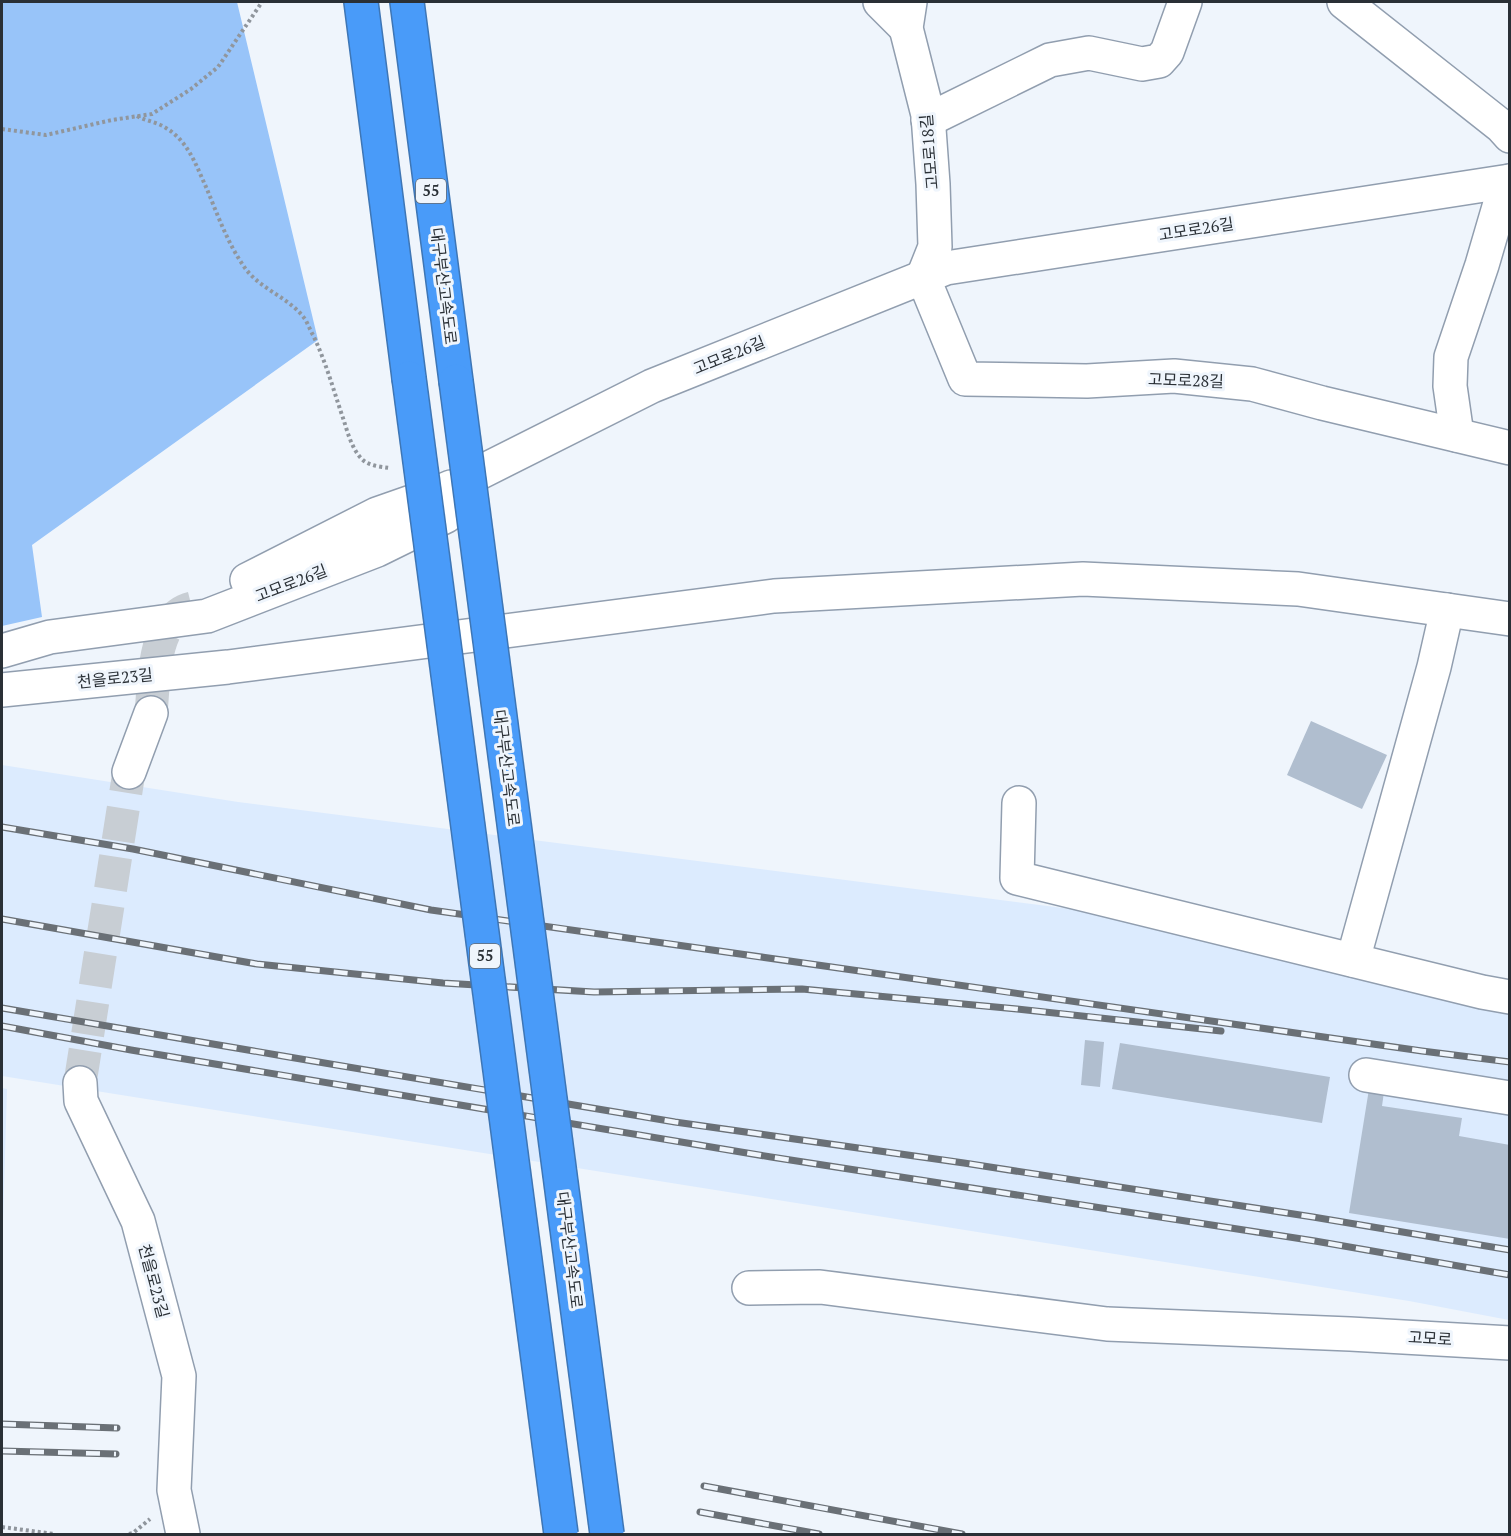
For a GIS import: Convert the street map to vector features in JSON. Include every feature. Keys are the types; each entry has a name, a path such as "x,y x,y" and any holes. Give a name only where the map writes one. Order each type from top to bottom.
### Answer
{"highway":[{"name":"55","path":"361,2 561,1534"},
{"name":"대구부산고속도로","path":"406,2 608,1534"}],"street":[{"path":"880,2 908,15"},
{"path":"928,120 1050,60 1089,53 1142,64 1159,61 1167,52 1185,2"},
{"path":"1344,2 1501,126 1509,136"},
{"name":"고모로18길","path":"908,15 928,115 933,184 935,247 923,277"},
{"name":"고모로26길","path":"2,651 50,638 207,616 377,550 446,516 460,504 467,479 652,386 946,268 1509,181"},
{"name":"고모로26길","path":"1457,435 1450,386 1450,357 1509,181"},
{"name":"고모로28길","path":"923,277 965,380 1088,381 1174,376 1252,384 1322,404 1509,448"},
{"path":"200,604 378,514 437,493 467,479"},
{"name":"천을로23길","path":"2,690 228,667 774,596 1083,579 1298,589 1509,619"},
{"path":"1353,960 1434,668 1447,610"},
{"path":"129,772 151,713"},
{"path":"1019,802 1017,878 1509,997"},
{"path":"1366,1075 1509,1098"},
{"name":"천을로23길","path":"80,1083 81,1101 138,1221 179,1376 174,1490 183,1534"},
{"name":"고모로","path":"749,1288 820,1287 1107,1324 1509,1343"}],"path":[{"path":"2,129 46,135 112,120 152,114 191,89 218,67 262,2"},
{"path":"136,116 167,128 184,143 243,266 255,280 293,306 305,319 318,347 350,438 358,454 365,462 398,469"},
{"path":"2,1527 54,1534"}],"shaded area":[{"path":"2,2 237,2 318,340 32,545 42,617 2,626"},
{"path":"2,765 238,802 1274,935 1509,987 1509,1320 1409,1301 2,1076"},
{"path":"2,1088 7,1089 2,1256"}],"building":[{"path":"1311,721 1387,755 1362,809 1287,775"},
{"path":"1085,1040 1104,1042 1100,1087 1081,1085"},
{"path":"1120,1043 1330,1077 1322,1123 1112,1089"},
{"path":"1369,1089 1384,1092 1382,1106 1462,1118 1459,1136 1510,1145 1510,1239 1349,1213"}],"tunnel":[{"path":"151,713 156,659 164,633 170,622 179,614 192,608"},
{"path":"80,1083 129,772"}],"railway":[{"path":"2,827 133,849 431,910 1510,1062"},
{"path":"2,919 257,964 443,983 594,992 802,989 1221,1031"},
{"path":"2,1008 675,1122 964,1163 1510,1250"},
{"path":"2,1026 131,1050 771,1157 1315,1241 1510,1275"},
{"path":"2,1424 117,1428"},
{"path":"2,1451 116,1454"},
{"path":"704,1486 962,1534"},
{"path":"700,1512 819,1534"}]}
